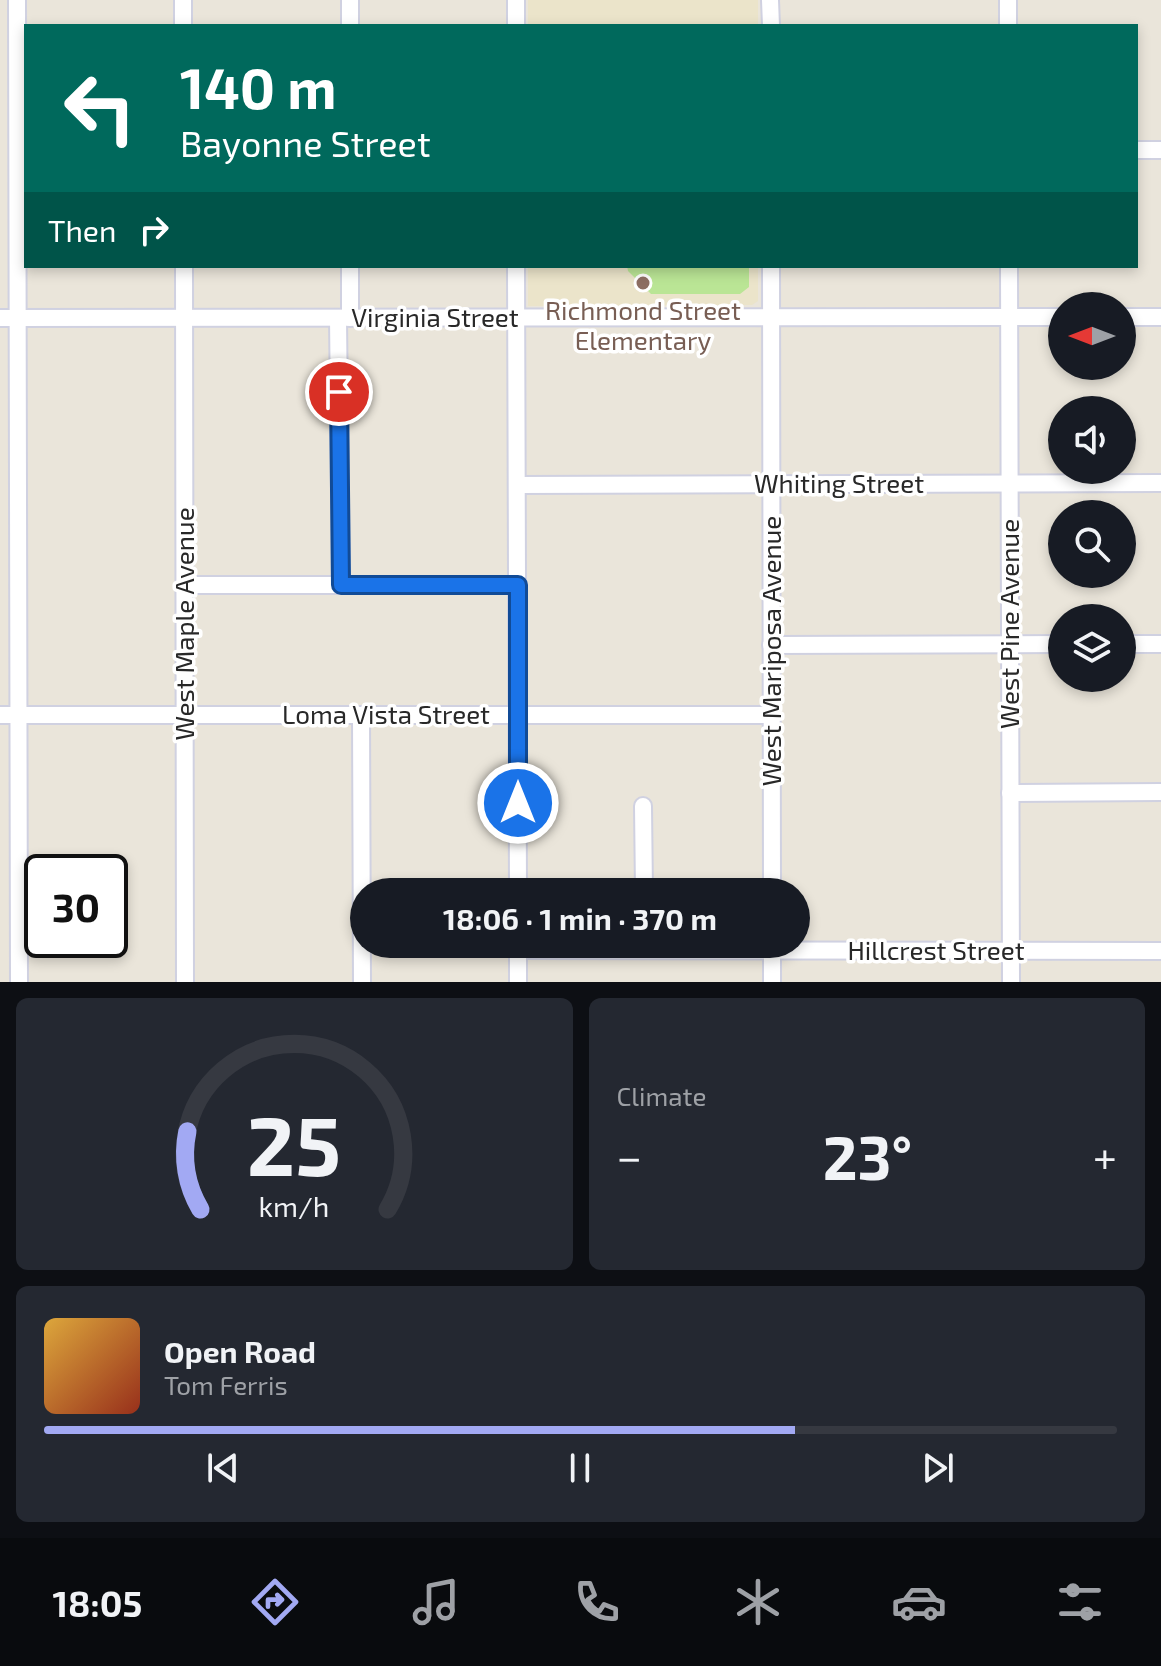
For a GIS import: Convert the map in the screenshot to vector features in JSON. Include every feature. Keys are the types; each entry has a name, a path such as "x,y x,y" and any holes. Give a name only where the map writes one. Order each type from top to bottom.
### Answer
{"street":[{"path":"17,0 22,150 8,318 18,715 19,982"},
{"path":"183,0 183,24"},
{"path":"350,0 350,24"},
{"path":"516,0 516,24"},
{"path":"770,0 771,24"},
{"path":"1008,0 1008,24"},
{"path":"1138,150 1161,150"},
{"name":"West Maple Avenue","path":"184,268 185,982"},
{"path":"341,585 344,318 350,268"},
{"path":"516,268 518,878"},
{"name":"West Mariposa Avenue","path":"771,268 772,878"},
{"name":"West Pine Avenue","path":"1009,268 1011,982"},
{"name":"Virginia Street","path":"8,318 1048,317"},
{"path":"1136,317 1161,317"},
{"name":"Whiting Street","path":"517,485 1161,483"},
{"path":"185,585 518,585"},
{"path":"771,645 1048,644"},
{"path":"1136,644 1161,644"},
{"name":"Loma Vista Street","path":"0,715 771,715"},
{"path":"361,715 362,982"},
{"path":"1010,793 1161,792"},
{"path":"643,806 644,878"},
{"name":"Hillcrest Street","path":"810,948 1161,951"},
{"path":"518,958 518,982"},
{"path":"772,958 772,982"}],"shaded area":[{"path":"528,0 758,0 758,24 528,24"},
{"name":"Richmond Street Elementary","path":"528,268 758,268 758,301 752,305 528,306"}],"green space":[{"path":"627,268 749,268 749,287 740,294 651,294"}],"place":[{"name":"Richmond Street Elementary","path":"643,283"}],"route":[{"path":"339,392 341,585 518,585 518,803"}]}
